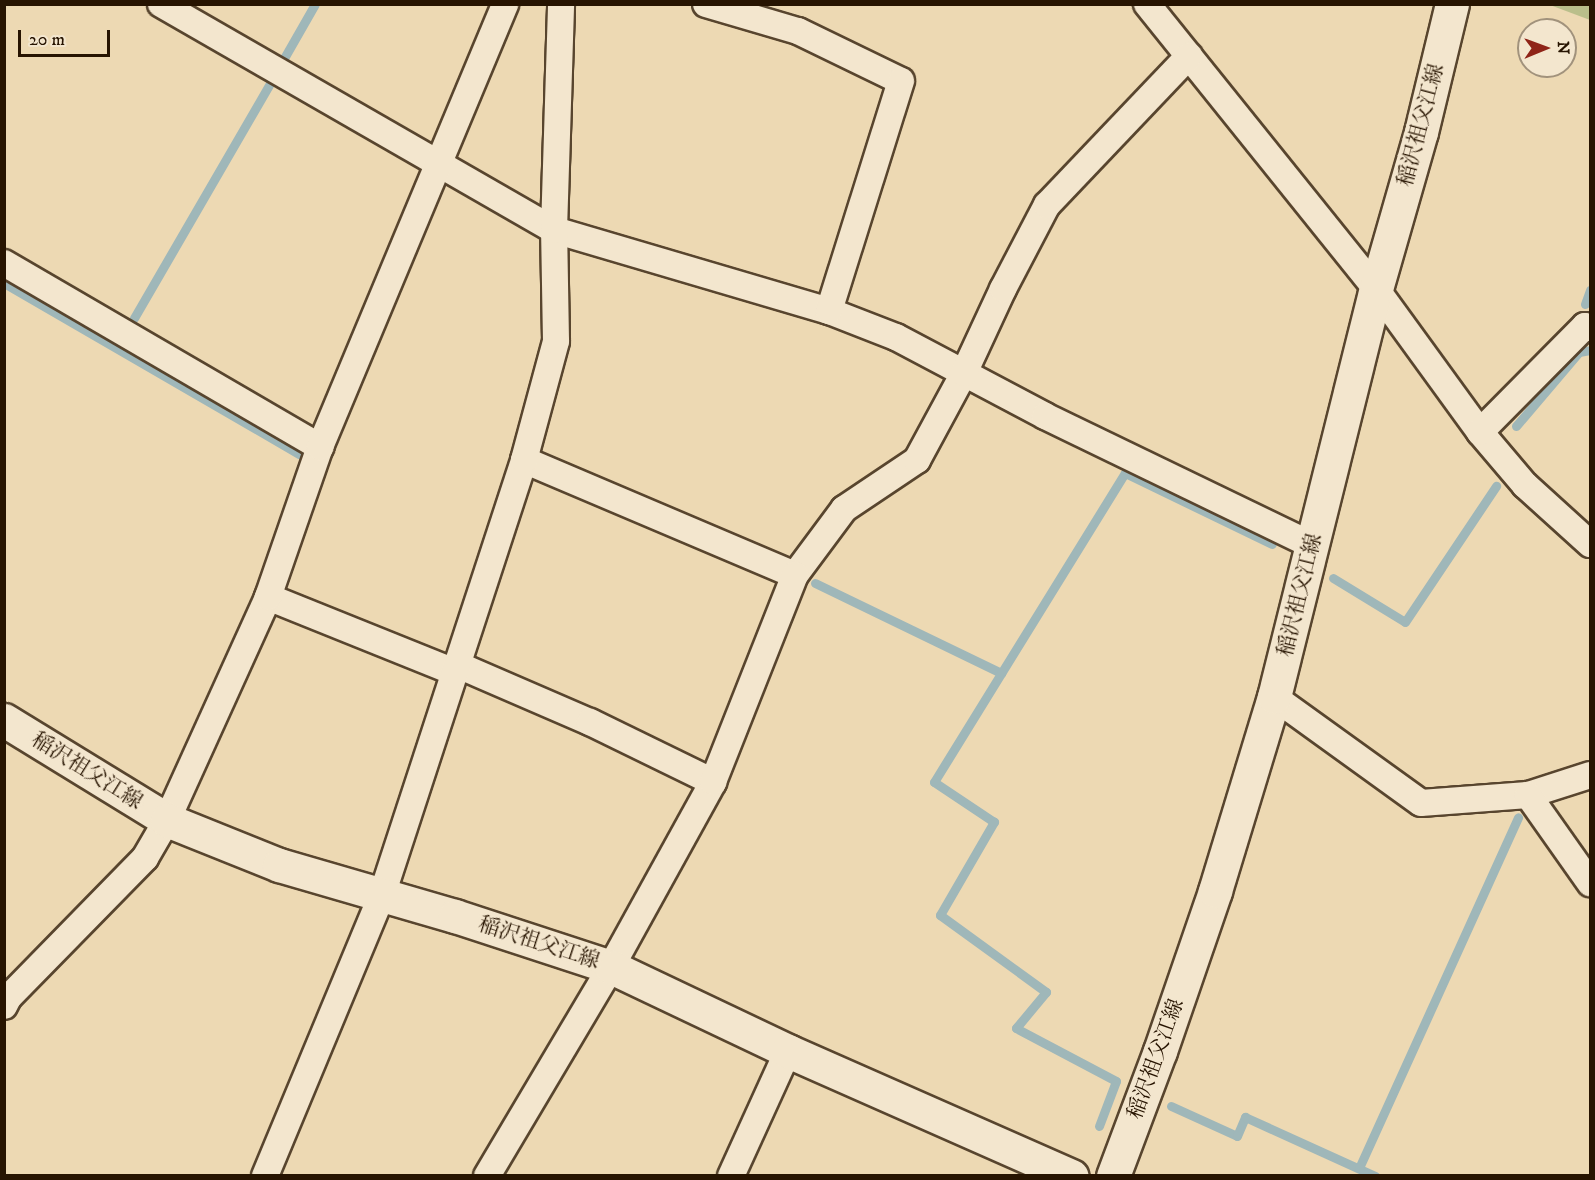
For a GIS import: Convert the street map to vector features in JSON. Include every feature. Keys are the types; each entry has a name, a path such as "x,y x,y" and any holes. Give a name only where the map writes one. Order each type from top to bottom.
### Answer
{"main road":[{"name":"稲沢祖父江線","path":"1113,1176 1160,1052 1208,912 1274,697 1376,289 1421,132 1452,4"},
{"name":"稲沢祖父江線","path":"4,720 167,820 279,865 611,967 788,1051 1072,1176"}],"street":[{"path":"161,4 554,230 829,311 896,337 1045,416 1312,545"},
{"path":"4,1005 8,998 145,858 167,820 268,597 320,447 505,4"},
{"path":"265,1176 382,895 524,460 556,341 554,230 561,4"},
{"path":"706,4 798,31 901,81 829,311"},
{"path":"1147,4 1376,289 1480,432 1524,485 1590,544"},
{"path":"487,1176 611,967 713,782 795,575 844,509 916,460 964,373 1003,289 1047,205 1189,56"},
{"path":"4,263 320,447"},
{"path":"1480,432 1586,326 1590,328"},
{"path":"524,460 795,575"},
{"path":"268,597 456,668 590,722 713,782"},
{"path":"1274,697 1421,803 1528,795 1590,775"},
{"path":"1528,795 1590,883"},
{"path":"731,1176 788,1051"}],"green space":[{"path":"1550,5 1590,5 1590,20"}],"waterway":[{"path":"283,60 315,4"},
{"path":"134,318 269,85"},
{"path":"4,283 299,454"},
{"path":"1585,304 1590,290"},
{"path":"1516,426 1579,352 1590,350"},
{"path":"1099,1126 1116,1081 1016,1028 1046,992 940,915 994,822 934,782 1125,473 1272,544"},
{"path":"1333,578 1405,622 1496,486"},
{"path":"815,583 1001,673"},
{"path":"1359,1168 1518,817"},
{"path":"1171,1106 1237,1136 1245,1117 1375,1176"}]}
